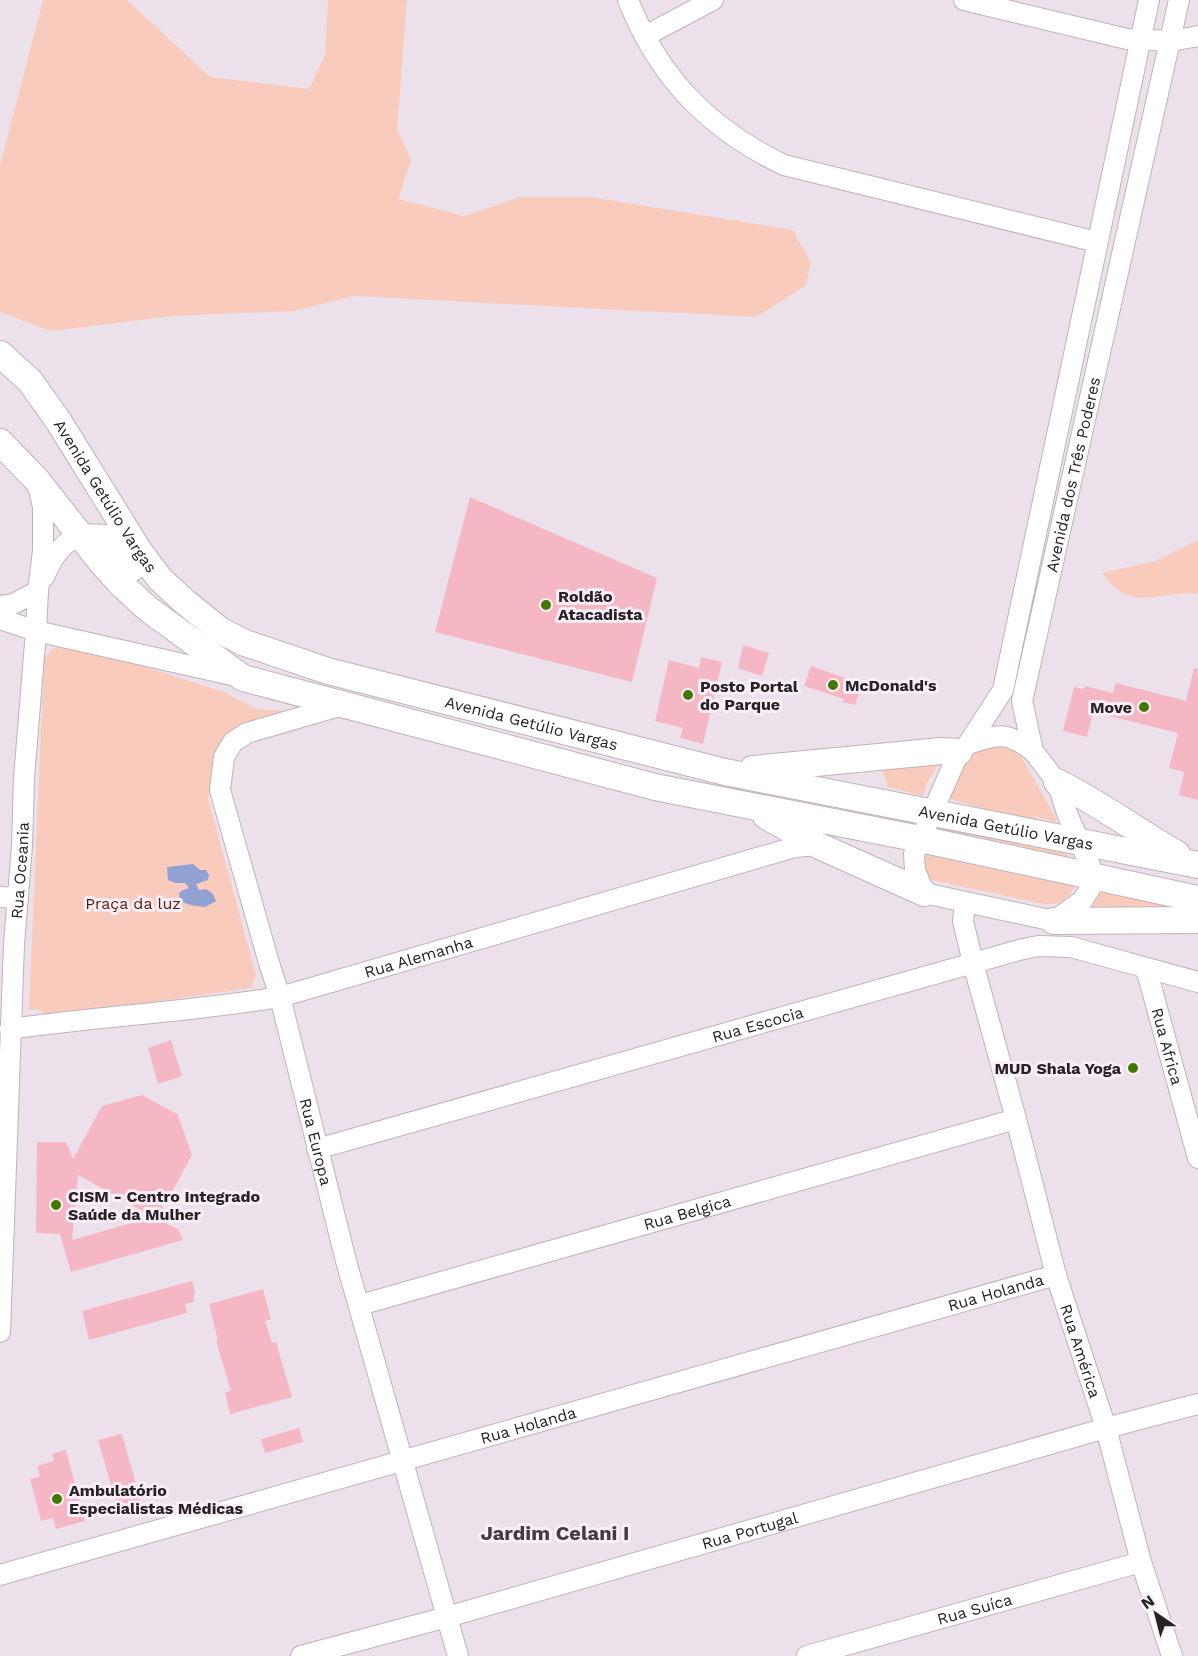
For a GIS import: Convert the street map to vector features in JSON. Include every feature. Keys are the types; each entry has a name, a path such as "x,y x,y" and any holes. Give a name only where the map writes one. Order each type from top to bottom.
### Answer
{"main road":[{"name":"Avenida Getúlio Vargas","path":"0,354 30,381 59,422 138,551 160,579 221,631 254,646 328,671 725,772 1195,865"},
{"path":"0,360 0,375"},
{"name":"Avenida Getúlio Vargas","path":"0,442 36,478 102,564 148,609 243,678 655,787 920,839 1198,899"},
{"path":"81,537 110,538 142,580 192,623 221,631"},
{"path":"725,772 963,748"},
{"path":"1057,782 1195,865"},
{"path":"741,804 817,845 924,893"},
{"path":"1054,921 1198,920"}],"street":[{"path":"628,0 645,36 665,69 698,108 739,141 784,165 1098,242"},
{"path":"645,36 713,0"},
{"path":"964,0 1127,39 1170,41 1198,36"},
{"name":"Avenida dos Três Poderes","path":"924,893 915,870 914,854 963,748 1003,690 1149,0"},
{"name":"Avenida dos Três Poderes","path":"1092,876 1090,865 1068,816 1057,782 1033,751 1023,701 1179,0"},
{"name":"Rua Oceania","path":"0,1332 14,944 9,898 24,778 43,551 43,507 36,478"},
{"name":"Rua Oceania","path":"38,591 51,561 62,547 77,537 81,537"},
{"path":"0,606 14,604 38,591"},
{"name":"Avenida Getúlio Vargas","path":"0,619 36,631 243,678"},
{"name":"Rua Europa","path":"343,705 247,733 233,742 224,757 220,790 268,963 280,998 346,1261 458,1656"},
{"path":"963,748 987,737 1006,736 1017,739 1033,751"},
{"name":"Rua Alemanha","path":"10,1029 280,998 795,847 817,845"},
{"path":"924,893 1054,921 1082,901 1090,889 1092,876"},
{"name":"Rua América","path":"965,903 963,921 973,963 1056,1275 1106,1428 1141,1562 1172,1656"},
{"name":"Rua Escocia","path":"317,1149 1038,946 1071,947 1198,982"},
{"name":"Rua Africa","path":"1146,968 1198,1158"},
{"name":"Rua Belgica","path":"360,1305 1016,1119"},
{"name":"Rua Holanda","path":"0,1575 1056,1275"},
{"name":"Rua Portugal","path":"301,1656 447,1617 1106,1428 1198,1404"},
{"name":"Rua Suíca","path":"807,1656 1141,1562"}],"green space":[{"path":"43,0 127,0 210,77 309,89 325,55 328,0 407,0 397,129 411,160 398,199 464,216 520,197 590,197 793,230 811,263 806,285 757,317 354,296 294,311 173,316 51,331 0,312 0,166"},
{"path":"1198,540 1198,594 1136,597 1124,594 1113,586 1102,573 1156,561"},
{"name":"Praça da luz","path":"63,646 127,661 224,692 256,709 294,711 257,721 213,780 208,798 256,975 251,988 48,1017 38,1009 29,1010 44,659 52,649"},
{"path":"995,743 1017,749 1057,820 1054,822 1035,816 1042,827 950,799 959,770 968,756 983,746"},
{"path":"934,760 938,765 927,783 923,796 888,787 881,766"},
{"path":"942,825 1063,848 1071,861 939,835 938,830"},
{"path":"922,853 1076,884 1064,901 1044,904 931,880 924,872"},
{"path":"1099,889 1168,904 1166,907 1086,908"}],"water":[{"path":"193,864 200,870 206,870 209,875 208,880 196,884 199,890 206,889 213,894 216,901 205,907 180,901 179,893 189,888 185,883 168,880 167,867"}],"building":[{"name":"Roldão Atacadista","path":"470,497 657,578 632,682 435,632"},
{"path":"743,645 769,653 762,676 738,668"},
{"name":"Posto Portal do Parque","path":"701,657 722,662 703,744 680,738 683,728 655,721 669,660 699,668"},
{"name":"McDonald's","path":"811,666 862,684 855,705 804,686"},
{"path":"1194,668 1198,669 1198,800 1179,795 1184,772 1169,768 1178,733 1093,712 1087,737 1063,731 1074,687 1084,689 1085,686 1113,693 1116,683 1186,701"},
{"path":"171,1040 182,1076 158,1084 148,1048"},
{"path":"142,1095 177,1114 192,1155 172,1192 160,1196 167,1224 178,1229 183,1240 71,1272 60,1234 36,1233 37,1142 66,1142 73,1159 102,1106","holes":["78,1175 153,1217 72,1240"]},
{"path":"192,1281 195,1292 193,1302 185,1304 187,1313 89,1340 82,1311"},
{"path":"263,1289 271,1319 265,1321 272,1343 276,1342 292,1397 230,1414 225,1392 231,1391 216,1341 218,1341 209,1304"},
{"path":"299,1428 303,1442 265,1453 261,1439"},
{"path":"122,1434 141,1502 118,1508 98,1440"},
{"name":"Ambulatório Especialistas Médicas","path":"66,1450 85,1521 56,1529 53,1518 41,1521 30,1479 40,1477 37,1466 54,1461 52,1454"}],"place":[{"name":"Roldão Atacadista","path":"546,605"},
{"name":"McDonald's","path":"833,685"},
{"name":"Posto Portal do Parque","path":"688,695"},
{"name":"Move","path":"1144,707"},
{"name":"MUD Shala Yoga","path":"1133,1068"},
{"name":"CISM - Centro Integrado Saúde da Mulher","path":"56,1205"},
{"name":"Ambulatório Especialistas Médicas","path":"57,1499"}],"district":[{"name":"Jardim Celani I","path":"555,1533"}]}
